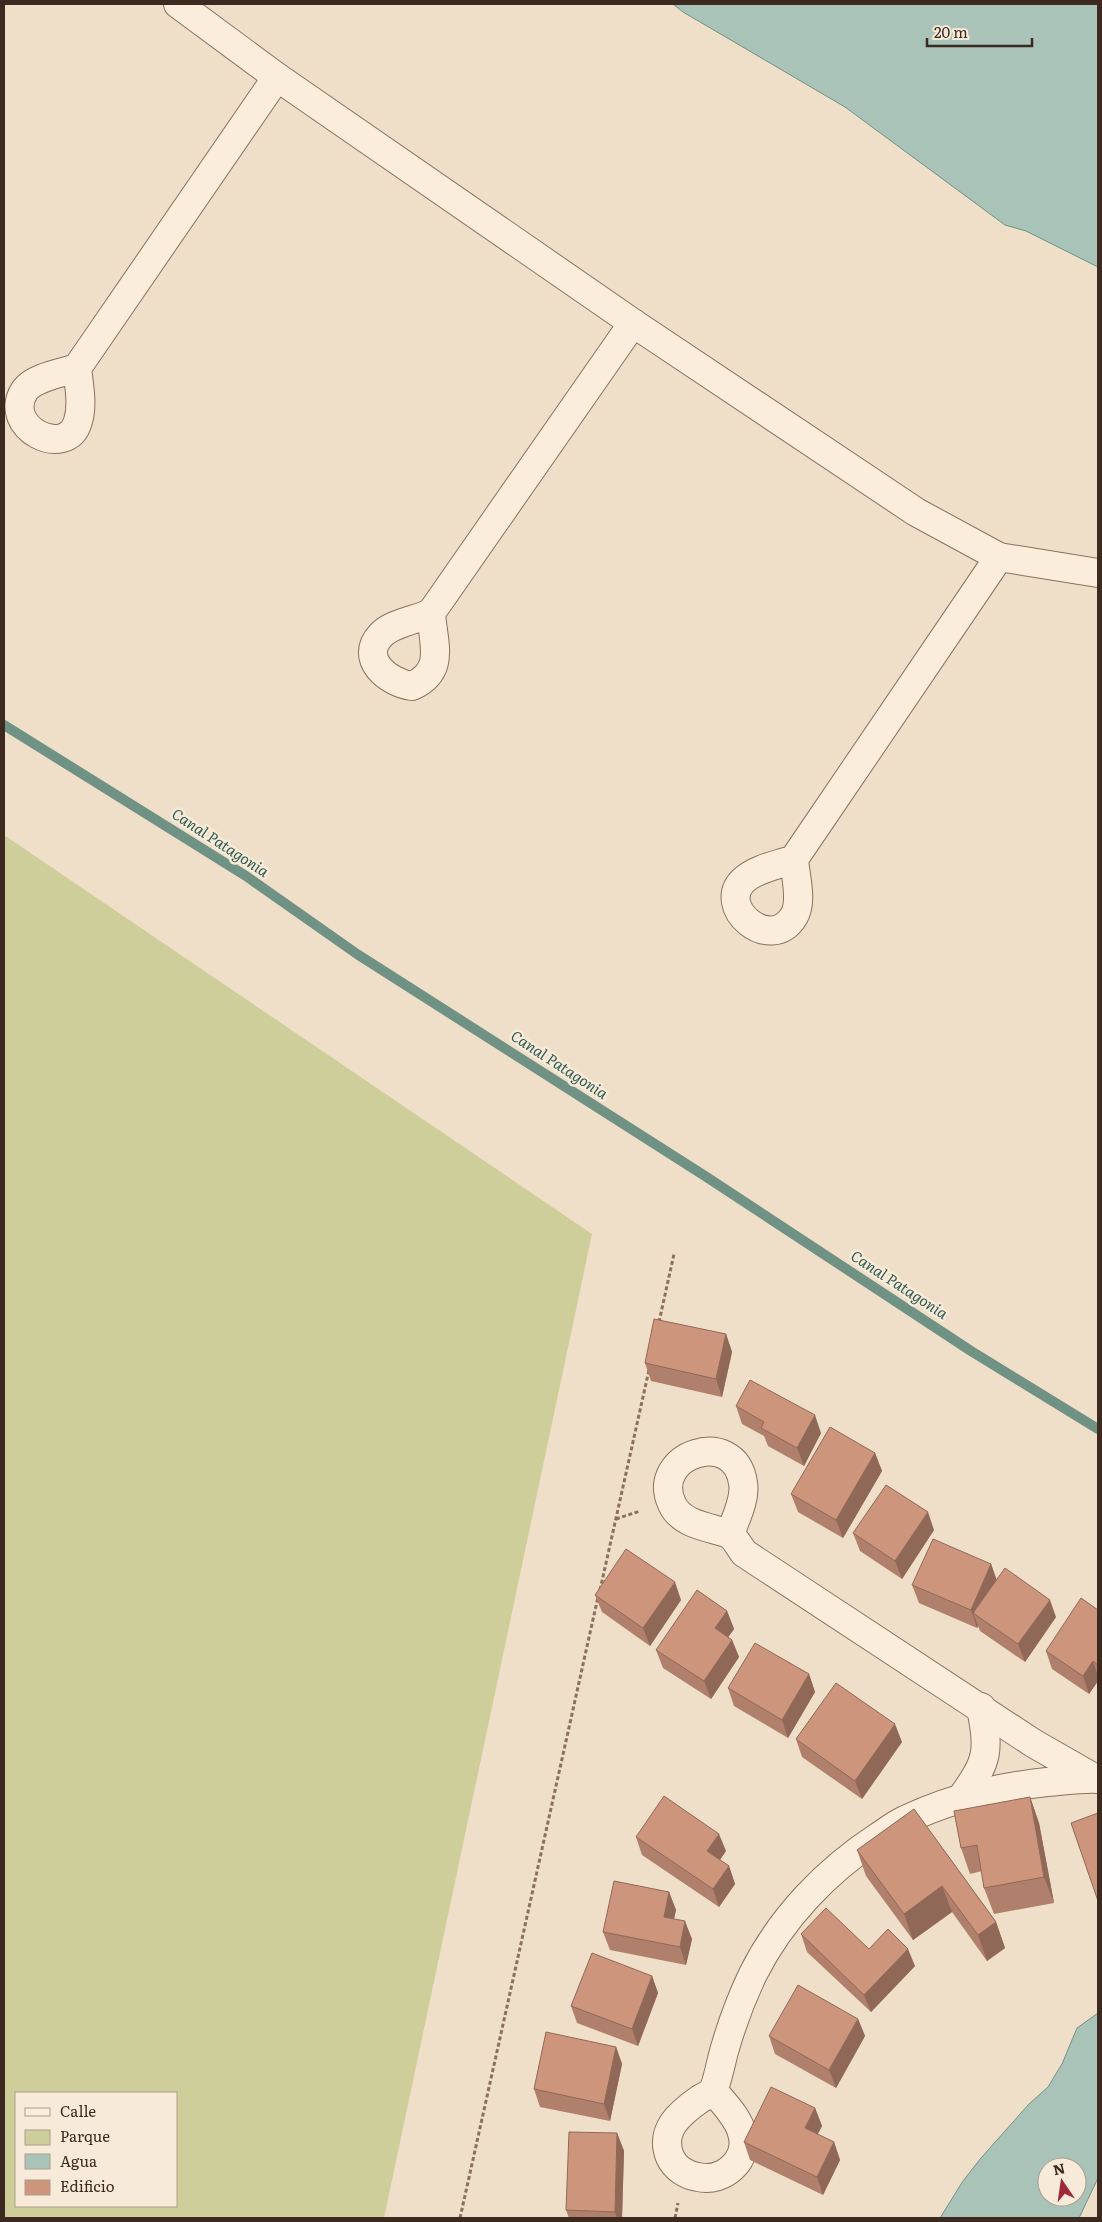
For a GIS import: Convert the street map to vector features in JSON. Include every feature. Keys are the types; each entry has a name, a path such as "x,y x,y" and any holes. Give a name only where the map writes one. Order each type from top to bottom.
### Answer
{"street":[{"path":"178,4 278,77 633,323 916,512 999,557 1098,572"},
{"path":"77,368 278,77"},
{"path":"431,613 633,323"},
{"path":"794,859 999,557"},
{"path":"730,1534 744,1553 981,1707 1033,1743 1096,1778"},
{"path":"962,1797 980,1772 986,1754 981,1707"},
{"path":"713,2090 737,2006 758,1966 781,1929 810,1893 841,1864 904,1820 962,1797 1018,1785 1096,1778"}],"path":[{"path":"658,1330 674,1254"},
{"path":"460,2218 649,1368"}],"green space":[{"path":"4,835 592,1234 384,2218 4,2218"}],"water":[{"path":"673,4 1098,4 1098,267 1026,231 1005,225 845,107 683,12"},
{"path":"1098,2013 1098,2178 1087,2201 1087,2157 1037,2157 1037,2207 1084,2207 1079,2218 940,2218 963,2181 981,2158 1029,2104 1048,2087 1062,2064 1077,2028"}],"building":[{"path":"654,1319 726,1334 716,1379 645,1363"},
{"path":"750,1380 815,1415 797,1448 761,1428 764,1422 736,1406"},
{"path":"830,1427 875,1453 836,1520 791,1494"},
{"path":"886,1485 928,1512 895,1561 853,1533"},
{"path":"933,1539 991,1564 971,1610 912,1585"},
{"path":"626,1549 675,1582 643,1628 595,1595"},
{"path":"1005,1568 1050,1600 1018,1644 973,1613"},
{"path":"697,1590 727,1611 715,1628 732,1640 704,1681 656,1650"},
{"path":"1081,1598 1098,1610 1098,1665 1093,1661 1083,1676 1046,1651"},
{"path":"755,1643 809,1674 782,1720 728,1688"},
{"path":"836,1683 895,1724 855,1781 796,1739"},
{"path":"664,1796 719,1834 707,1851 729,1866 713,1889 636,1837"},
{"path":"1030,1797 1044,1877 984,1888 977,1845 961,1848 954,1811"},
{"path":"914,1809 996,1922 978,1935 942,1886 904,1914 857,1850"},
{"path":"1098,1813 1098,1901 1071,1823"},
{"path":"614,1881 669,1892 664,1917 685,1921 680,1947 603,1932"},
{"path":"826,1908 869,1949 888,1929 908,1949 864,1995 801,1934"},
{"path":"592,1953 652,1976 632,2029 571,2006"},
{"path":"798,1985 858,2019 829,2070 769,2036"},
{"path":"546,2032 616,2047 604,2104 534,2089"},
{"path":"771,2087 815,2108 805,2128 834,2142 817,2177 744,2142"},
{"path":"569,2132 617,2133 615,2212 566,2210"}],"waterway":[{"name":"Canal Patagonia","path":"4,725 246,876 357,954 705,1176 971,1351 1098,1429"}]}
